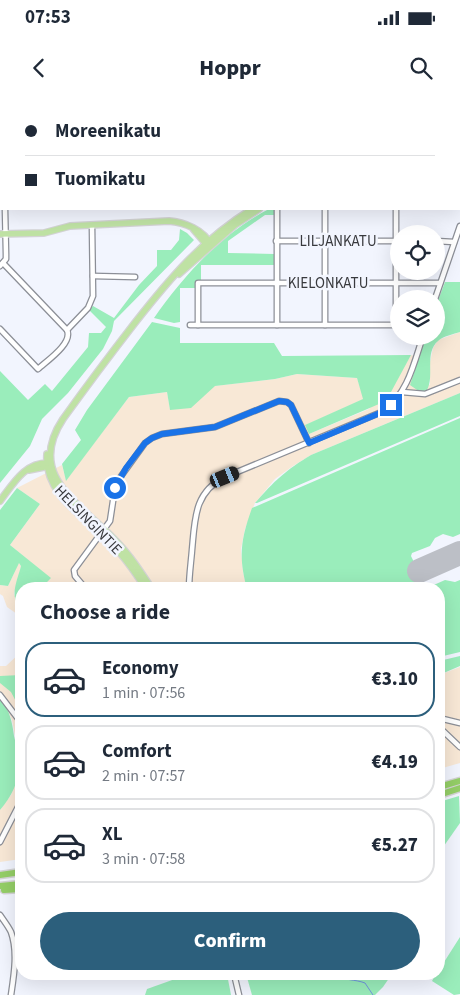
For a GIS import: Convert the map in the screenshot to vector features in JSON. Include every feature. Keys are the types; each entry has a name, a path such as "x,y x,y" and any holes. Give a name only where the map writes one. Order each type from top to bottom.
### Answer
{"highway":[{"path":"445,784 460,780"},
{"path":"445,793 460,788"},
{"path":"0,877 15,873"},
{"path":"0,877 15,877"},
{"path":"0,888 15,885"},
{"path":"0,888 15,889"}],"main road":[{"name":"HELSINGINTIE","path":"147,582 127,553 63,490 56,480 48,465 51,443 63,419 153,300 208,243 233,220 250,210"},
{"name":"HELSINGINTIE","path":"208,243 258,210"},
{"path":"3,234 44,233 70,226 169,220 180,222 200,232 208,243"},
{"path":"0,501 18,476 30,470 48,465"},
{"name":"HELSINGINTIE","path":"103,531 141,582"}],"street":[{"path":"332,100 339,100"},
{"path":"0,329 38,369 66,342 69,335 67,330 1,265 6,256 3,234 5,210"},
{"path":"276,325 277,210"},
{"path":"325,210 325,325"},
{"path":"396,210 397,225"},
{"path":"67,330 91,303 93,276 92,225"},
{"path":"438,290 460,226"},
{"name":"LILJANKATU","path":"276,241 390,241"},
{"path":"445,242 454,242"},
{"path":"93,276 135,277"},
{"path":"397,280 397,290"},
{"name":"KIELONKATU","path":"198,325 198,284 440,283"},
{"path":"190,325 390,325"},
{"path":"190,582 196,512 207,490 225,477 388,408 402,392 408,381 420,345"},
{"path":"402,392 425,394 460,380"},
{"path":"80,582 75,576 74,570 111,519 114,493 119,479 145,443 152,438 162,434 215,427 279,401 284,401 291,405 309,443"},
{"path":"0,695 15,713"},
{"path":"445,719 460,723"},
{"path":"445,734 460,747"},
{"path":"0,842 15,813"},
{"path":"0,915 10,930 12,938 14,976 10,995"},
{"path":"235,980 239,995"}],"shaded area":[{"path":"460,332 460,393 311,455 275,479 255,503 245,529 241,549 245,582 46,582 50,578 10,545 40,504 17,488 62,465 66,480 129,397 167,392 170,409 208,392 214,386 275,379 297,374 357,378 364,399 306,425 309,434 369,409 411,355 419,357 413,376 430,385 430,362 435,345 445,345 445,337"},
{"path":"19,562 21,566 17,582 15,582 14,594 15,613 7,607 3,596 0,594 0,585 8,586"},
{"path":"15,658 15,736 12,720 0,699 0,666 6,666"},
{"path":"460,667 460,763 445,767 445,673"},
{"path":"15,782 15,860 0,862 0,810 11,795"}],"green space":[{"path":"267,210 274,210 274,215 265,215 228,241 228,253 274,254 274,265 201,265 201,281 195,281 196,288 180,288 180,322 174,323 154,318 178,286 205,256 235,230"},
{"path":"180,229 194,240 114,321 112,331 103,349 68,393 42,419 30,446 0,483 0,371 28,400 45,384 52,391 88,347 89,333 101,333 106,327 89,310 93,306 114,318 139,285 157,266 157,250 171,250 179,240"},
{"path":"445,282 460,282 460,332 445,337 445,290 442,290"},
{"path":"152,322 180,328 180,343 274,343 282,356 411,355 391,392 379,404 309,434 305,425 363,399 357,378 297,374 275,379 215,386 191,408 170,410 167,392 129,397 66,481 62,464 81,440 75,430 87,410"},
{"path":"423,345 435,345 431,352 430,378 427,390 420,392 410,385"},
{"path":"460,393 460,416 255,503 281,476 311,455"},
{"path":"460,418 460,534 453,537 443,534 435,538 430,546 412,553 411,556 424,582 245,582 242,567 242,548 245,529 252,508"},
{"path":"17,488 40,504 10,545 51,578 47,582 17,582 21,566 19,563 8,586 0,585 0,510"},
{"path":"445,580 455,582 460,580 460,652 445,656 445,582 440,582"},
{"path":"460,656 460,666 445,672 445,660"},
{"path":"15,675 15,700 11,692 0,683 0,676"},
{"path":"0,699 8,712 15,740 15,785 0,810"},
{"path":"459,796 460,823 445,844 445,800"},
{"path":"460,937 460,994 454,995 432,981 445,980 445,961"},
{"path":"172,980 228,980 231,995 145,995 147,989"},
{"path":"248,980 388,980 375,995 252,995"}],"waterway":[{"path":"352,980 365,983 373,995"}],"runway":[{"path":"419,571 460,553"}],"route":[{"path":"115,488 126,468 145,443 162,434 215,427 256,412 279,401 284,401 291,405 309,443 380,413 391,405"}]}
